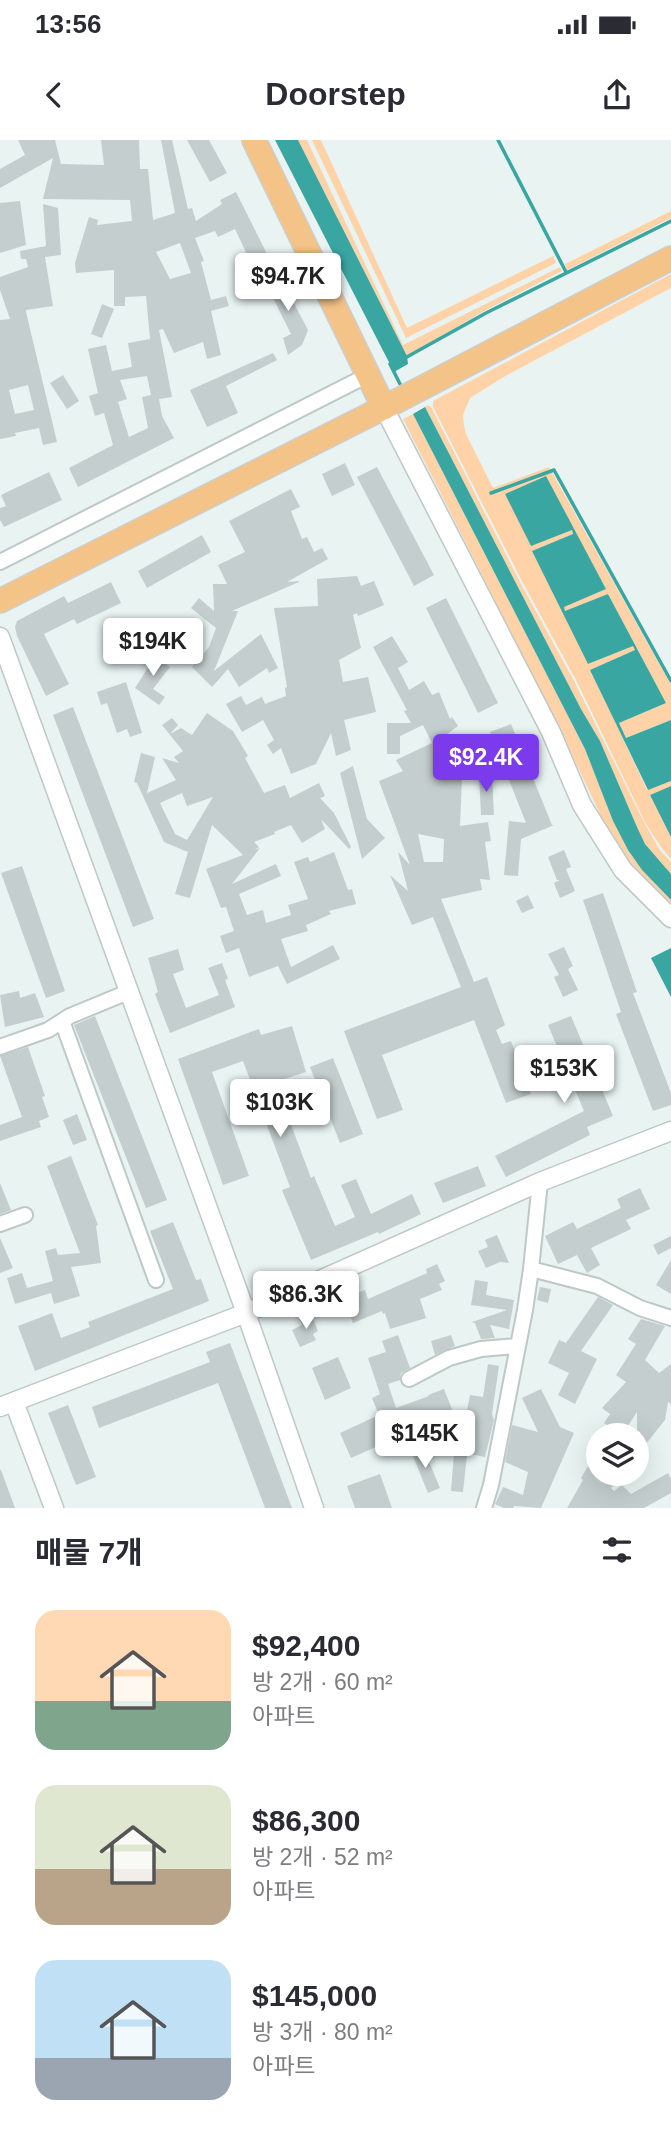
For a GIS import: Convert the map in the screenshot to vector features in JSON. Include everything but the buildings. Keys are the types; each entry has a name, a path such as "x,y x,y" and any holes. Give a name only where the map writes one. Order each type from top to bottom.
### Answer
{"main road":[{"path":"254,140 368,375 389,405"},
{"path":"0,601 429,385 671,258"}],"street":[{"path":"0,562 368,375"},
{"path":"389,405 551,732 582,805 623,870 671,918"},
{"path":"0,637 246,1313 314,1508"},
{"path":"0,1047 48,1030 62,1021 128,992"},
{"path":"62,1021 156,1280"},
{"path":"54,1508 7,1405 246,1313 540,1182 671,1131"},
{"path":"484,1508 491,1485 531,1269 540,1182"},
{"path":"0,1224 25,1215"},
{"path":"531,1269 597,1286 640,1308 671,1318"},
{"path":"409,1379 449,1358 481,1349 517,1346"}],"shaded area":[{"path":"298,140 307,140 403,345 560,267 562,271 486,310 407,356"},
{"path":"312,140 321,140 407,328 553,256 556,263 406,338"},
{"path":"671,211 671,218 567,270 565,264"},
{"path":"671,274 671,288 507,375 470,398 463,415 466,434 493,488 549,467 671,685 671,720 626,738 619,723 666,703 608,594 565,612 563,607 606,589 572,530 573,534 533,551 589,664 633,645 635,650 591,670 647,790 671,781 671,786 650,795 671,837 671,859 646,824 576,680 433,407 433,401"},
{"path":"428,405 574,681 645,824 659,849 671,862 671,874 645,844 600,741 425,407"},
{"path":"413,414 585,749 613,821 642,870 671,900 671,913 621,858 554,717 403,419"}],"water":[{"path":"275,140 298,140 407,356 408,364 394,372"},
{"path":"425,407 600,741 645,844 671,874 671,900 642,870 613,821 585,749 413,414"},
{"path":"546,476 606,589 564,607 565,611 608,594 666,703 619,723 626,738 671,720 671,781 648,790 590,670 635,650 633,646 588,664 532,551 573,534 572,530 531,546 505,494"},
{"path":"671,786 671,837 650,795"},
{"path":"671,948 671,997 651,958"}],"waterway":[{"path":"498,140 566,272"},
{"path":"405,358 486,313 671,221"},
{"path":"390,364 402,388"},
{"path":"491,493 554,470 671,681"}]}
